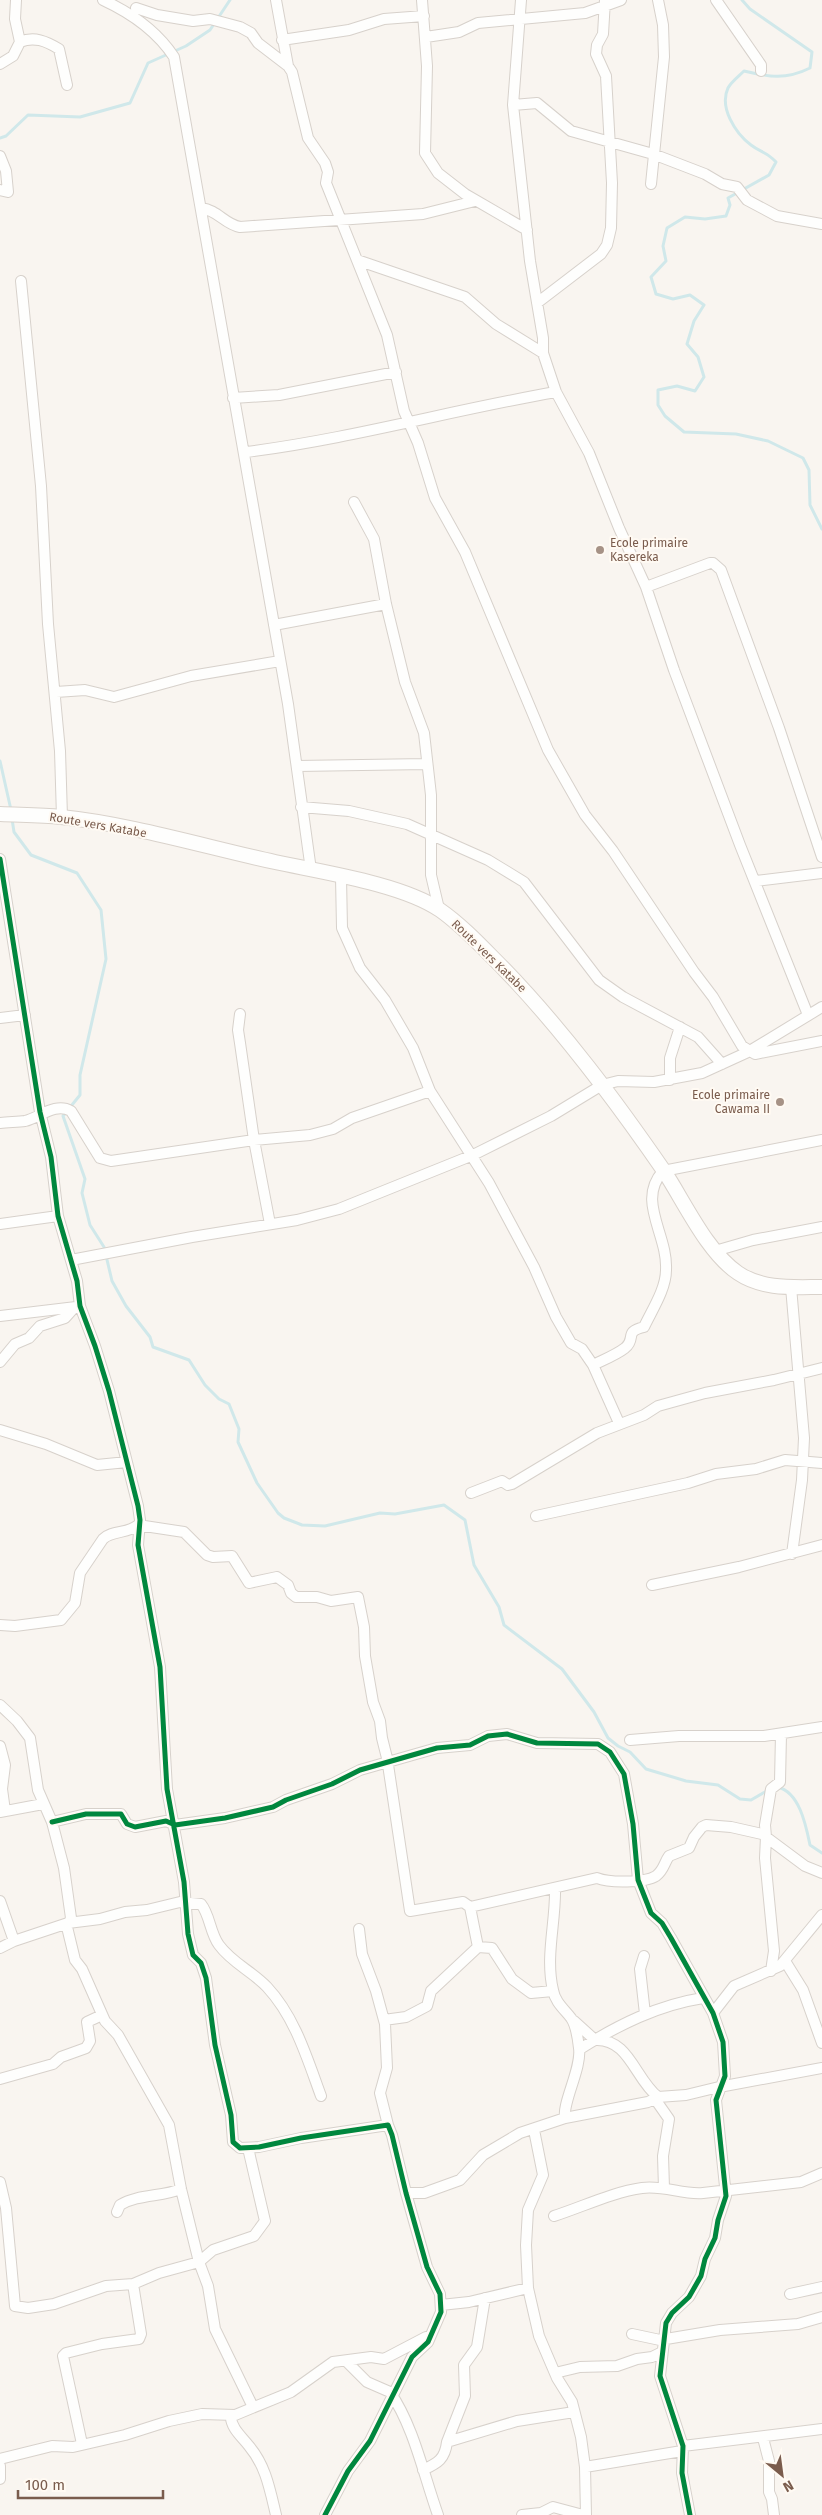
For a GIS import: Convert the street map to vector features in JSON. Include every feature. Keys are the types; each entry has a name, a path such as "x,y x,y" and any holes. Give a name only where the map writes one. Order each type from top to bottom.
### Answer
{"street":[{"path":"0,64 13,56 20,42 15,19 16,0"},
{"path":"103,0 157,15 193,21 217,20 248,30 258,43 288,66 292,72 308,138 325,163 328,172 326,183 387,335 408,422 418,443 435,498 465,552 548,750 585,815 613,851 713,997 742,1046 748,1052 754,1054 822,1042"},
{"path":"276,0 288,66"},
{"path":"422,0 427,66 424,153 438,173 475,202 527,230"},
{"path":"521,0 513,105 515,141 543,338 543,353 556,392 590,453 618,528 646,587 674,670 740,845 808,1014"},
{"path":"426,37 459,32 478,23 585,14 605,2 621,0"},
{"path":"651,184 655,161 653,154 664,57 663,26 658,0"},
{"path":"716,0 761,65 761,71"},
{"path":"537,303 601,254 607,245 611,228 612,192 606,76 596,54 596,45 603,34 605,2"},
{"path":"136,8 174,57 233,398 246,452 297,766 301,807 311,870"},
{"path":"282,40 349,30 390,18 424,16"},
{"path":"20,42 35,38 59,49 67,85"},
{"path":"513,105 537,103 571,131 653,154 704,174 722,184 737,186 747,200 777,216 822,224"},
{"path":"0,156 6,171 8,192 0,190"},
{"path":"201,208 212,209 230,225 240,227 423,214 475,202"},
{"path":"357,260 465,297 496,324 543,353"},
{"path":"21,281 41,486 48,624 56,692 62,817"},
{"path":"233,398 288,393 396,372"},
{"path":"246,452 324,441 556,392"},
{"path":"354,502 374,539 386,604 405,682 424,733 431,795 429,832 431,875 439,909"},
{"path":"646,587 710,563 720,570 779,728 822,857"},
{"path":"274,625 386,604"},
{"path":"56,692 84,690 114,697 191,676 280,661"},
{"path":"297,766 427,764"},
{"path":"301,807 349,811 407,824 429,832 488,860 524,882 599,980 623,997 705,1042 722,1064"},
{"name":"Route vers Katabe","path":"2,814 62,817 311,870 398,891 422,899 439,909 460,926 530,996 602,1085 664,1171 715,1251 740,1274 760,1283 791,1287 822,1287"},
{"path":"0,859 40,1112 51,1156 58,1216 71,1260 77,1307 97,1352 138,1506 140,1520 138,1525 138,1545 160,1667 167,1789 175,1826 190,1944 206,1978 215,2045 227,2102 232,2115 233,2142 240,2148 248,2148 388,2125"},
{"path":"756,881 822,873"},
{"path":"341,877 342,928 360,968 385,1000 413,1048 430,1091 473,1155 534,1267 556,1318 571,1343 582,1349 593,1365 619,1423"},
{"path":"71,1260 312,1217 339,1209 473,1155 551,1116 602,1085 618,1081 654,1082 702,1073 748,1052 822,1007"},
{"path":"240,1014 238,1030 254,1140 270,1224"},
{"path":"0,1018 25,1015"},
{"path":"670,1080 670,1058 680,1027"},
{"path":"0,1122 24,1121 40,1112 67,1108 71,1111 100,1158 111,1161 254,1140 304,1136 326,1131 352,1118 430,1091"},
{"path":"593,1365 623,1349 628,1345 631,1331 644,1327 665,1281 666,1260 652,1207 651,1195 655,1180 664,1171 822,1140"},
{"path":"0,1224 58,1216"},
{"path":"715,1251 753,1240 822,1227"},
{"path":"791,1287 804,1438 801,1460 802,1480 792,1554"},
{"path":"0,1316 77,1307"},
{"path":"0,1362 15,1344 29,1338 40,1326 65,1318 77,1307"},
{"path":"471,1493 502,1481 508,1485 512,1484 619,1423 644,1415 658,1406 687,1397 799,1375 822,1368"},
{"path":"0,1430 46,1444 97,1465 127,1462"},
{"path":"536,1516 688,1483 716,1474 747,1471 786,1460 822,1463"},
{"path":"0,1625 15,1626 61,1620 75,1603 80,1573 103,1539 132,1530 138,1525 184,1532 208,1555 213,1557 232,1556 249,1583 277,1577 286,1583 291,1593 296,1597 317,1597 331,1601 358,1597 364,1627 365,1656 373,1702 381,1726 388,1762 410,1911 463,1902 470,1907 478,1948"},
{"path":"652,1585 722,1571 792,1554 822,1544"},
{"path":"0,1705 16,1720 30,1738 38,1790 52,1822 65,1872 71,1918 68,1923 76,1960 102,2015 118,2035 169,2125 181,2189 199,2262 208,2286 215,2330 254,2406"},
{"path":"630,1740 679,1736 764,1736 822,1727"},
{"path":"52,1822 86,1814 121,1814 127,1824 135,1827 166,1821 175,1826 225,1818 273,1807 286,1800 332,1784 360,1770 437,1748 453,1745 466,1746 488,1736 502,1734 518,1736 526,1741 537,1743 598,1744 607,1749 624,1774 633,1824 638,1880 651,1913 668,1932 713,2013 725,2053 724,2078 716,2096 716,2110 726,2191 715,2238 705,2259 701,2276 687,2300 670,2315 666,2323 660,2376 683,2449 682,2472 690,2515"},
{"path":"771,1971 774,1951 765,1858 765,1825 771,1789 780,1781 781,1734"},
{"path":"0,1746 5,1762 2,1811 43,1804"},
{"path":"470,1907 525,1895 536,1890 556,1888 571,1882 597,1878 611,1882 655,1877 664,1867 669,1856 689,1847 697,1832 706,1826 731,1827 766,1837 805,1866 822,1873"},
{"path":"556,1888 555,1920 549,1966 553,1991 559,2005 594,2040 608,2040 633,2061 646,2087 656,2098 668,2119 663,2156 664,2188"},
{"path":"0,1901 14,1941"},
{"path":"0,1948 14,1941 68,1923 100,1919 125,1912 147,1910 180,1902 202,1905 214,1938 220,1946 240,1967 257,1978 278,2000 288,2015 305,2052 321,2096"},
{"path":"713,2013 734,1986 771,1971 785,1961 822,1915"},
{"path":"325,2515 348,2471 370,2441 412,2357 430,2337 439,2318 441,2305 440,2294 428,2272 380,2093 387,2068 384,2020 376,1991 362,1954 359,1929"},
{"path":"384,2020 406,2017 426,2007 429,2004 431,1991 478,1948 492,1948 512,1979 531,1993 553,1991"},
{"path":"644,1956 640,1969 646,2014"},
{"path":"785,1961 803,1990 820,2026 822,2043"},
{"path":"580,2050 594,2040 646,2014 684,2001 703,1998"},
{"path":"0,2080 52,2064 61,2057 86,2048 90,2043 87,2022 102,2015"},
{"path":"566,2118 564,2110 571,2092 580,2050 572,2020"},
{"path":"406,2193 424,2193 460,2180 485,2154 520,2133 566,2118 656,2098 686,2095 822,2068 822,2059"},
{"path":"522,2515 541,2514 553,2507 585,2515 585,2467 581,2437 569,2395 555,2373 539,2336 528,2288 528,2210 543,2175 534,2130"},
{"path":"0,2182 6,2208 15,2306 28,2308 54,2304 106,2286 133,2284 158,2273 199,2262 213,2250 231,2242 252,2238 264,2223 258,2184 248,2148"},
{"path":"554,2216 642,2188 664,2188 696,2194 801,2182 822,2172"},
{"path":"117,2212 120,2205 128,2201 170,2194 181,2189"},
{"path":"82,2444 64,2356 66,2353 102,2344 139,2339 141,2334 133,2284"},
{"path":"790,2294 822,2287"},
{"path":"441,2305 485,2298 528,2288"},
{"path":"423,2470 441,2460 445,2454 446,2442 465,2396 464,2365 477,2347 485,2298"},
{"path":"632,2334 663,2339 720,2330 798,2324 822,2317"},
{"path":"0,2459 52,2446 73,2447 125,2435 169,2420 202,2414 231,2417 291,2392 333,2362 371,2357 384,2359 426,2337 430,2337"},
{"path":"555,2373 580,2367 617,2366 637,2359 652,2358 662,2352"},
{"path":"346,2361 367,2382 386,2390 403,2412 409,2424 438,2515"},
{"path":"446,2442 517,2422 574,2412"},
{"path":"231,2417 232,2426 254,2453 269,2482 276,2515"},
{"path":"585,2467 683,2449 822,2429"},
{"path":"763,2438 768,2461 769,2492 774,2515"},
{"path":"0,2466 0,2479"}],"waterway":[{"path":"0,138 6,136 28,115 80,117 130,103 148,63 186,46 210,30 230,0"},
{"path":"742,0 750,9 812,52 810,68 785,76 761,75 744,71 728,88 726,95 727,111 734,127 745,140 776,162 769,175 728,198 730,205 726,216 705,219 685,217 667,228 663,246 666,261 651,277 656,294 673,299 690,295 704,305 694,321 687,344 698,357 704,377 695,391 677,386 658,390 658,405 665,416 684,432 736,434 768,441 803,458 809,470 810,505 822,529"},
{"path":"0,761 11,810"},
{"path":"12,819 14,832 31,855 77,873 101,910 106,959 80,1075 80,1095 63,1116 85,1179 82,1193 90,1225 104,1247 112,1281 126,1306 150,1337 153,1347 189,1360 205,1385 219,1399 229,1404 239,1429 238,1442 257,1483 278,1513 284,1518 302,1525 325,1526 380,1513 395,1514 444,1505 465,1520 474,1565 499,1607 504,1625 562,1669 594,1712 608,1738 630,1752 646,1769 686,1781 718,1785 740,1799 751,1800 770,1789"},
{"path":"778,1787 786,1790 797,1803 804,1820 810,1845 822,1853"}],"cycle path":[{"path":"0,859 40,1112 51,1157 58,1216 77,1281 80,1306 109,1391 138,1506 140,1520 138,1545 160,1667 167,1789 184,1882 188,1934 193,1955 201,1963 206,1978 215,2045 231,2115 233,2142 240,2148 259,2147 301,2138 388,2125 427,2267 440,2294 441,2312 428,2342 412,2357 370,2441 348,2471 325,2515"},
{"path":"52,1822 86,1814 121,1814 127,1824 135,1827 166,1821 175,1825 225,1818 273,1807 286,1800 332,1784 360,1770 437,1748 470,1745 488,1736 507,1734 537,1743 598,1744 610,1752 624,1774 633,1824 638,1880 651,1913 662,1923 713,2013 723,2042 725,2076 716,2100 726,2196 718,2220 715,2238 705,2259 701,2276 689,2297 672,2313 666,2323 660,2376 683,2446 682,2473 690,2515"}],"place":[{"name":"Ecole primaire Kasereka","path":"600,550"},
{"name":"Ecole primaire Cawama II","path":"780,1102"}]}
